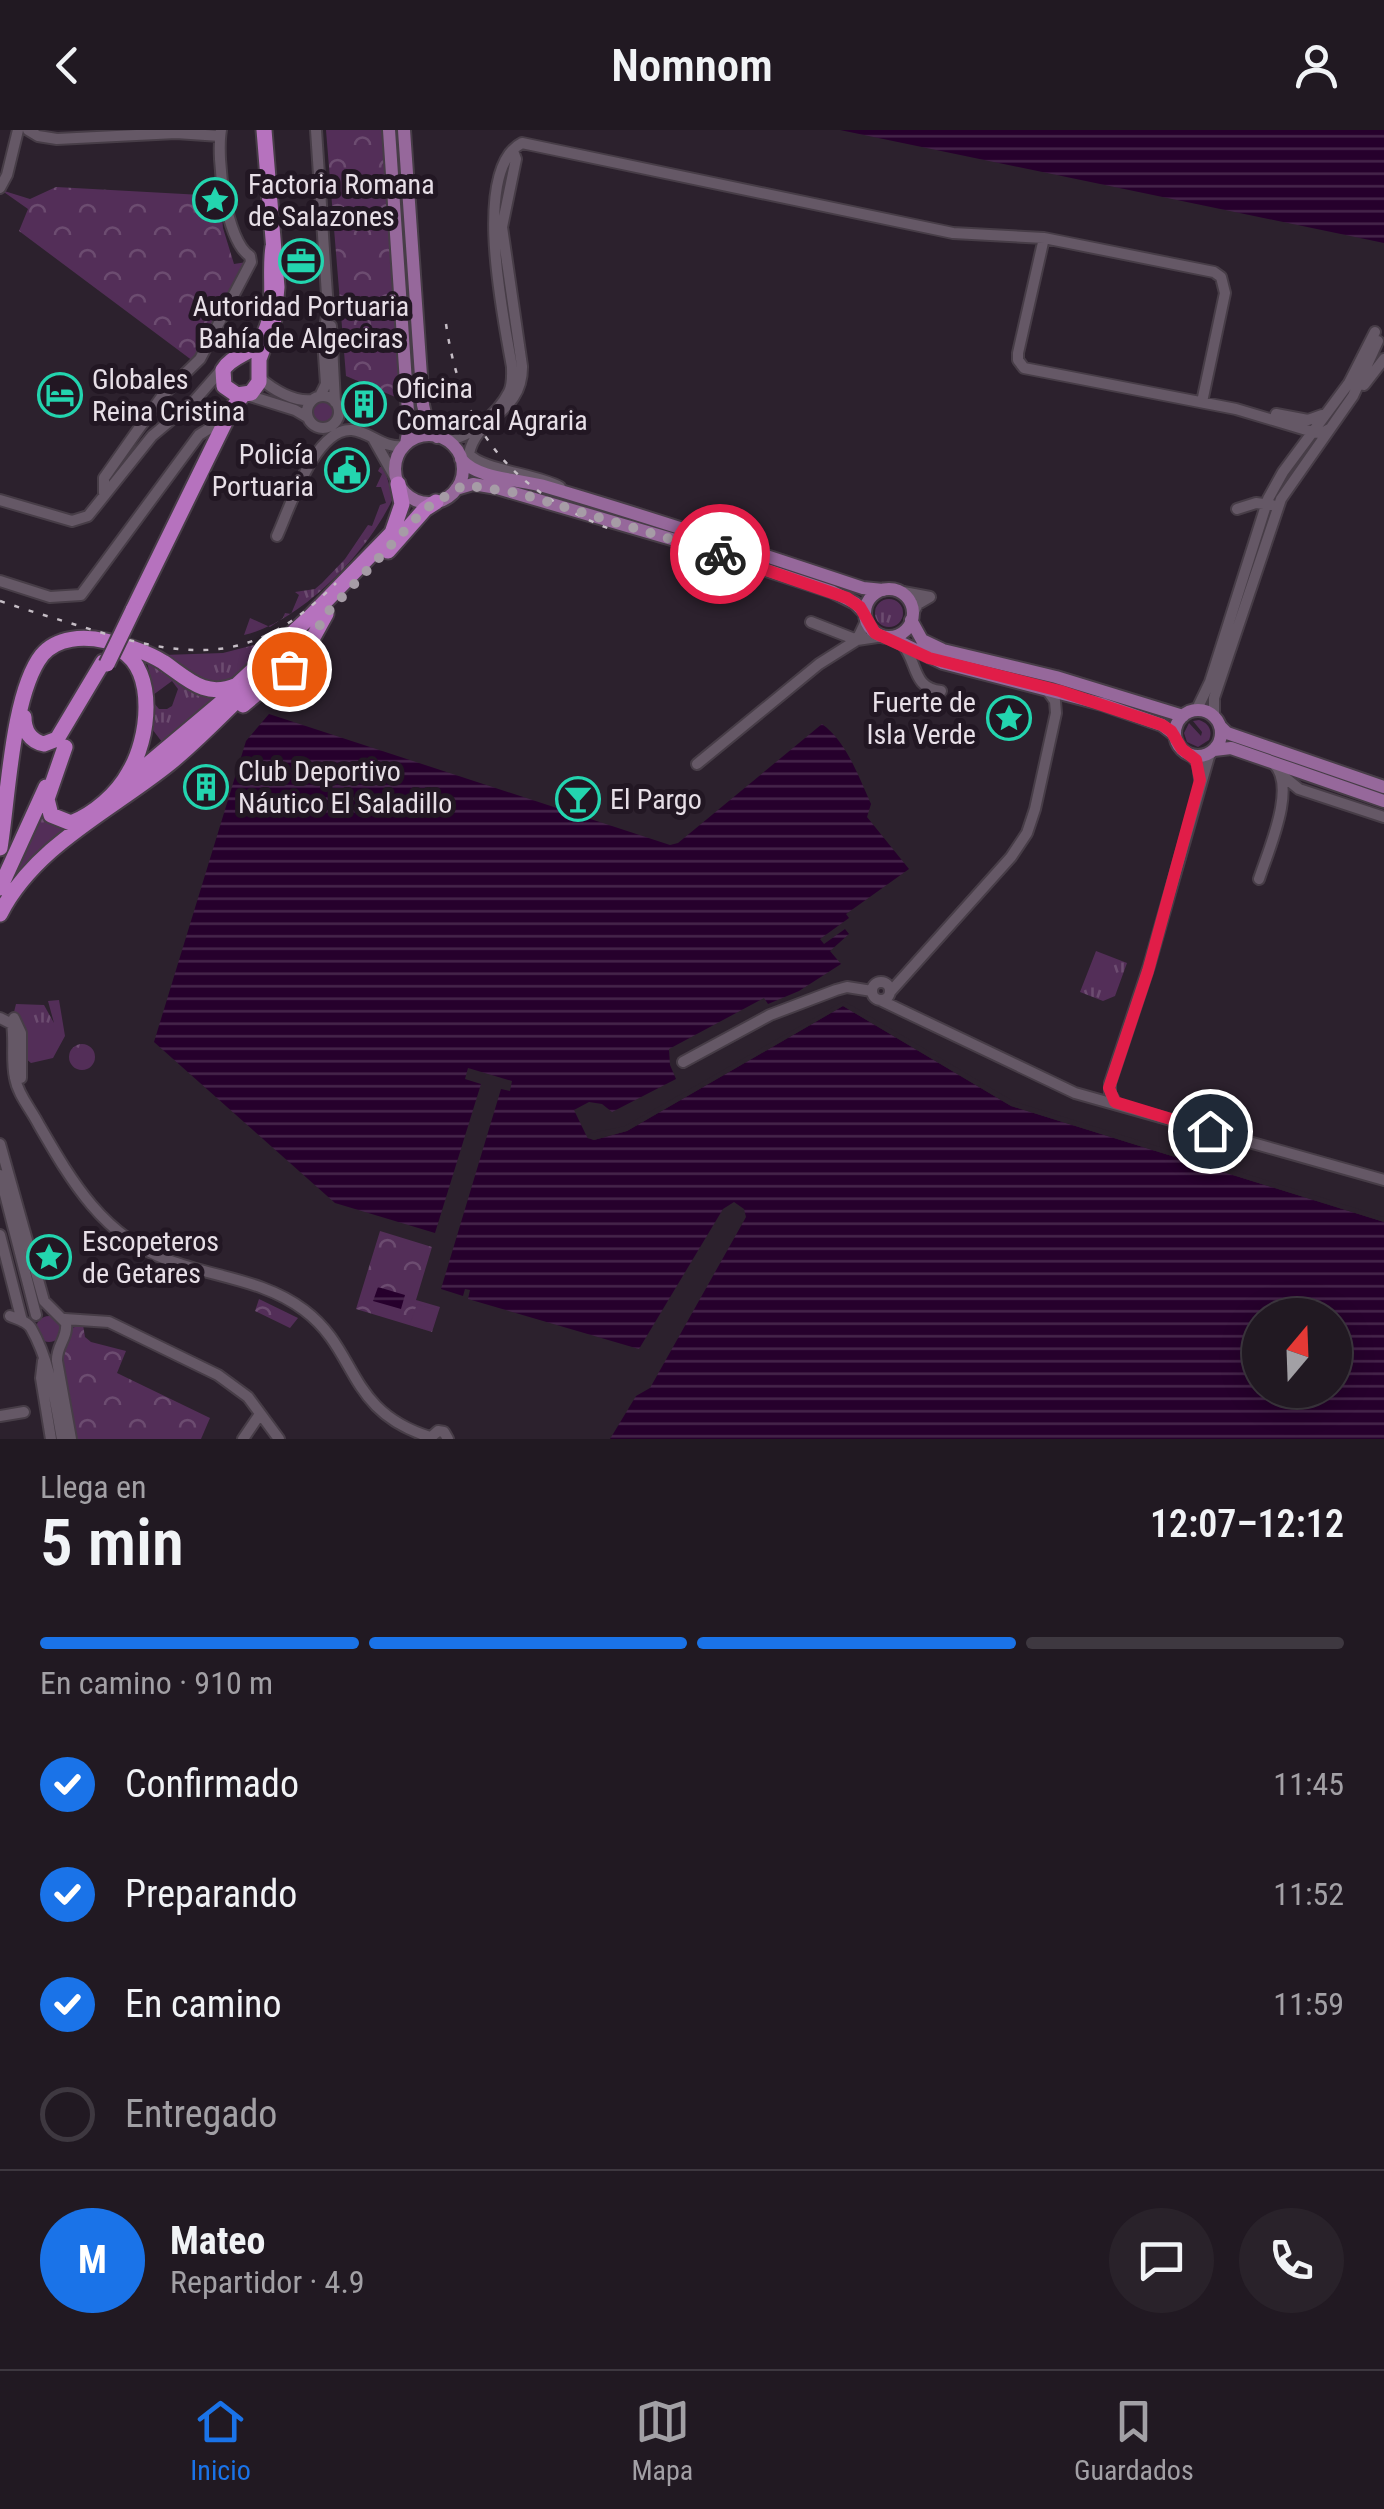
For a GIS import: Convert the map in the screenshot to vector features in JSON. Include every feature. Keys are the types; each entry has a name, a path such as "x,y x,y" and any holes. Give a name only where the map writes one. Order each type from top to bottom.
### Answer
{"highway":[{"path":"0,879 230,410 230,390 222,378 230,362 256,346 265,332 272,298 273,247 264,130"},
{"path":"230,390 254,390 260,373 276,307 277,262 273,247"},
{"path":"230,362 249,359 260,373"},
{"path":"131,610 198,450 221,421 230,390"},
{"path":"0,848 21,708 31,674 49,649 78,638 99,639 151,656 204,690 221,691 237,685 392,532 401,508 397,482"},
{"path":"0,914 19,882 41,859 200,737 436,502"},
{"path":"200,737 274,682 304,654 326,614"},
{"path":"105,663 57,739 43,744 29,736 24,725 26,709 41,665 59,649 83,643 122,650 140,668 146,683 143,732 166,749 188,742 231,706"},
{"path":"274,682 278,661"},
{"path":"0,888 105,663"},
{"path":"65,747 47,800 52,815 70,823 91,813 234,692 237,685"},
{"path":"112,795 132,768 143,722"}],"main road":[{"path":"389,130 409,426 396,462 397,482 412,499 436,502 464,485 484,486 583,512 833,592 855,602 875,633 944,663 1082,698 1153,721 1176,736"},
{"path":"404,130 423,405 427,422 472,469 577,496 863,588 891,591 909,601 922,640 943,650 1190,713 1217,722 1227,733 1384,787"},
{"path":"405,445 422,436 441,438"},
{"path":"456,489 461,478 461,459"},
{"path":"866,617 870,598 891,591"},
{"path":"887,637 903,632 912,617"},
{"path":"1190,713 1177,726 1176,736 1182,749 1190,754 1231,748 1384,801"},
{"path":"1212,751 1221,736 1217,722"}],"street":[{"path":"0,188 18,130"},
{"path":"28,130 58,139 220,133 226,212 241,252 250,256 251,262 200,359 164,395 134,435 104,478 104,493"},
{"path":"0,500 78,520 92,513 152,436 230,390 295,410 317,428 330,427 339,414 335,402 316,130"},
{"path":"441,438 456,440 470,433 503,400 510,387 512,367 492,224 506,157 519,144 953,233 1044,238 1214,272 1222,277 1225,292 1202,402"},
{"path":"512,151 516,159 502,227 522,366 521,385 513,401 474,440 469,454 475,461 549,480 577,496"},
{"path":"1044,238 1018,353 1020,364 1285,420 1318,433"},
{"path":"307,418 308,406 326,384 323,340 328,310"},
{"path":"1353,396 1380,336"},
{"path":"1217,722 1214,698 1272,505 1290,482 1330,408 1380,336"},
{"path":"1190,713 1207,690 1283,472 1384,359"},
{"path":"1349,382 1370,360"},
{"path":"260,373 273,389 299,399 335,402"},
{"path":"1285,420 1314,420 1330,408"},
{"path":"277,536 310,460 338,433 350,430 374,440 405,445"},
{"path":"374,440 397,482"},
{"path":"0,580 50,598 81,594 198,450"},
{"path":"1236,508 1272,505"},
{"path":"891,591 934,597 918,604 912,617"},
{"path":"857,640 866,617"},
{"path":"812,622 857,640"},
{"path":"697,764 818,664 857,640 887,637"},
{"path":"903,644 923,685 941,691"},
{"path":"1042,686 1052,696 1056,713"},
{"path":"877,991 886,999 1023,840 1034,810 1056,713 1064,702 1082,698"},
{"path":"1078,1094 1100,1096 1117,1068 1200,780 1212,751"},
{"path":"1190,754 1198,763 1200,780"},
{"path":"1272,763 1285,783 1384,817"},
{"path":"1285,783 1303,773"},
{"path":"1259,879 1283,802 1285,783"},
{"path":"877,991 909,968"},
{"path":"683,1062 770,1014 836,990 877,991 903,1010 1050,1084 1384,1183"},
{"path":"891,992 903,1010"},
{"path":"0,1015 12,1024 15,1081 66,1171 110,1226 170,1261 291,1301 320,1324 379,1410 430,1438 440,1431 448,1439"},
{"path":"1117,1068 1117,1091 1135,1107"},
{"path":"1109,1086 1115,1102"},
{"path":"0,1144 44,1301 66,1324"},
{"path":"0,1175 12,1217 22,1318"},
{"path":"2,1257 12,1217"},
{"path":"0,1235 2,1257 22,1318 44,1355 62,1439"},
{"path":"22,1318 51,1310"},
{"path":"66,1324 98,1320 120,1326 218,1374 248,1398 279,1439"},
{"path":"66,1324 57,1361 72,1439"},
{"path":"39,1342 52,1346 60,1342"},
{"path":"44,1355 41,1378 51,1439"},
{"path":"0,1416 24,1412"},
{"path":"243,1439 260,1414"}],"green space":[{"path":"326,130 382,130 400,399 346,376"},
{"path":"56,187 220,196 223,228 234,264 247,262 193,361 19,231 28,209 1,190 30,199"},
{"path":"323,402 331,405 331,421 323,424 315,421 312,413 315,405"},
{"path":"384,467 393,498 382,519 331,582 291,613 299,595 295,592 315,589 322,583 345,559 368,525 372,526 380,505 386,503 381,487 376,487 382,474 378,471"},
{"path":"889,599 899,603 903,613 899,623 889,627 879,623 875,613 879,603"},
{"path":"250,618 266,628 244,635"},
{"path":"258,644 266,651 236,675 216,683 196,676 164,655 223,653"},
{"path":"147,662 192,692 220,697 162,742 149,725 152,683","holes":["172,681 178,689 167,709 159,709 153,702 153,695"]},
{"path":"1193,721 1208,725 1211,734 1198,747 1187,742 1184,733 1189,723 1201,736"},
{"path":"45,817 55,826 71,829 8,892 8,884 39,819"},
{"path":"1096,951 1127,963 1115,996 1103,1001 1080,992"},
{"path":"59,1000 65,1036 53,1058 31,1063 25,1058 24,1025 14,1012 16,1004 44,1005 54,1023 48,1001"},
{"path":"82,1044 91,1048 95,1057 91,1066 82,1070 73,1066 69,1057 73,1048"},
{"path":"380,1231 432,1247 416,1300 440,1307 432,1332 356,1309"},
{"path":"259,1299 298,1318 290,1328 255,1311"},
{"path":"417,1304 438,1310 431,1331 410,1324"},
{"path":"49,1316 58,1320 62,1329 58,1338 49,1342 40,1338 36,1329 40,1320"},
{"path":"83,1325 85,1337 91,1342 126,1351 117,1373 210,1418 201,1439 76,1439 61,1349 71,1328"}],"shaded area":[{"path":"840,130 1384,130 1384,243"},
{"path":"269,714 670,845 678,843 822,724 838,740 857,771 871,804 867,817 909,869 846,914 849,918 820,939 824,944 845,929 849,934 830,951 841,964 799,991 768,1004 764,998 669,1049 676,1079 612,1112 602,1104 589,1102 574,1110 587,1137 594,1140 627,1131 843,1006 1011,1106 1384,1222 1384,1439 610,1439 636,1396 650,1388 746,1217 744,1209 734,1202 723,1209 639,1349 468,1299 470,1290 465,1289 463,1296 441,1289 501,1089 510,1091 512,1081 468,1068 465,1079 481,1084 435,1233 335,1203 154,1042 246,741"},
{"path":"378,1287 405,1295 401,1309 373,1301"}],"pier":[{"path":"844,1001 1013,1101 1384,1217 1384,1222 1011,1106 843,1006 627,1131 594,1140 587,1138 591,1133 625,1126"}],"railway":[{"path":"446,324 465,397 498,454 548,498 615,531"},
{"path":"0,601 132,641 195,650 252,641 307,609 336,583"}],"way so far":[{"path":"289,669 304,654 326,614 425,509 464,485 518,493 720,554"}],"place":[{"name":"Factoria Romana de Salazones","path":"215,200"},
{"name":"Autoridad Portuaria Bahía de Algeciras","path":"301,261"},
{"name":"Globales Reina Cristina","path":"60,395"},
{"name":"Oficina Comarcal Agraria","path":"364,404"},
{"name":"Policía Portuaria","path":"347,470"},
{"name":"Fuerte de Isla Verde","path":"1009,718"},
{"name":"Club Deportivo Náutico El Saladillo","path":"206,787"},
{"name":"El Pargo","path":"578,799"},
{"name":"Escopeteros de Getares","path":"49,1257"}],"route":[{"path":"720,554 847,598 865,613 868,626 875,633 929,658 1102,704 1162,725 1176,736 1182,749 1198,763 1200,780 1148,971 1109,1088 1115,1102 1210,1131"}]}
